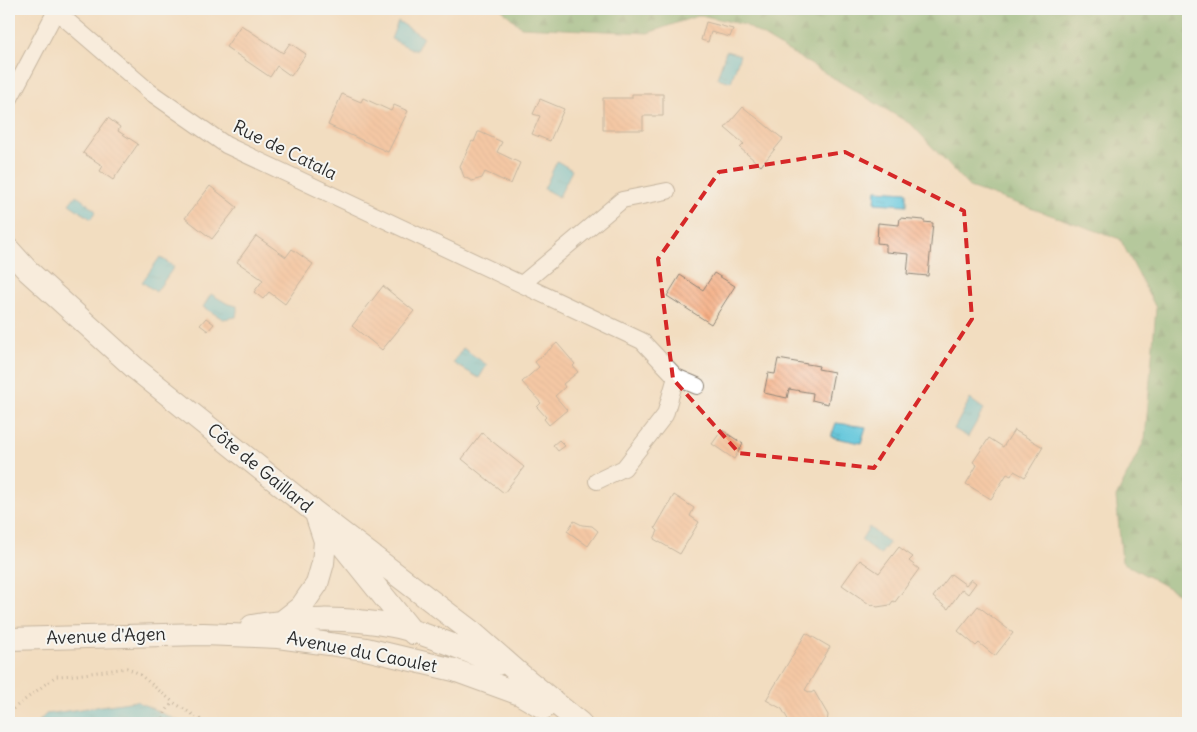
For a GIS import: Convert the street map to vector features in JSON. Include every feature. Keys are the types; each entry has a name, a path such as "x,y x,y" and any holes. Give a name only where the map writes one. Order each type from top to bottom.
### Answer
{"street":[{"path":"9,100 56,10"},
{"name":"Rue de Catala","path":"56,10 150,92 226,145 642,341 676,378"},
{"path":"522,284 622,200 668,191"},
{"name":"Côte de Gaillard","path":"9,250 28,271 136,369 316,514 472,632 580,723"},
{"path":"597,481 624,468 665,415 676,378 697,386"},
{"path":"283,621 301,607 317,584 323,564 325,541 316,514"},
{"path":"316,514 402,625 454,670"},
{"path":"402,625 405,602 404,580"},
{"name":"Avenue du Caoulet","path":"203,634 277,621 344,621 402,625 521,674"},
{"path":"366,649 391,630 402,625"},
{"name":"Avenue du Caoulet","path":"203,634 278,637 366,649 454,670 520,694 567,723"},
{"name":"Avenue d'Agen","path":"9,639 203,634"}],"path":[{"path":"9,712 56,676 127,668 138,673 173,702 206,723"},
{"path":"161,723 166,711 173,702"}],"highlighted area":[{"path":"845,152 964,211 972,319 874,468 739,453 673,379 658,259 719,172"}],"green space":[{"path":"501,9 1188,9 1188,599 1122,562 1116,497 1145,439 1156,308 1120,239 969,187 912,125 745,25 700,15 648,33 521,27"}],"water":[{"path":"398,21 423,37 416,51 391,39"},
{"path":"726,51 740,55 731,82 717,78"},
{"path":"557,161 572,170 559,197 544,189"},
{"path":"876,190 907,192 907,205 875,203"},
{"path":"76,195 96,211 91,219 69,204"},
{"path":"160,257 174,267 156,292 142,282"},
{"path":"211,294 228,304 237,306 236,317 223,319 203,307"},
{"path":"463,348 487,365 479,378 453,363"},
{"path":"970,399 984,409 968,437 954,429"},
{"path":"836,423 866,427 861,443 831,437"},
{"path":"869,527 889,543 880,555 861,540"},
{"path":"136,701 183,723 146,723 143,721 99,723 38,722 46,714"}],"building":[{"path":"706,22 733,29 730,37 711,32 708,42 701,40"},
{"path":"241,25 283,53 290,43 306,54 291,76 277,66 270,77 226,47"},
{"path":"342,94 361,102 363,98 391,111 394,105 408,111 388,152 328,125"},
{"path":"632,94 663,94 663,116 643,116 643,130 603,130 603,98 632,98"},
{"path":"540,99 564,109 550,141 532,134 540,116 533,114"},
{"path":"743,107 783,139 761,166 740,148 744,144 725,128"},
{"path":"108,118 120,127 118,131 138,144 113,180 100,171 103,166 83,153"},
{"path":"478,132 502,142 497,152 520,163 511,184 485,172 482,178 472,181 464,177 460,166"},
{"path":"210,186 237,207 212,239 185,218"},
{"path":"900,218 924,220 924,222 933,223 928,276 907,274 909,254 886,252 886,244 877,243 878,223 899,225"},
{"path":"256,236 286,257 292,249 313,264 285,304 269,292 263,299 254,292 263,280 237,262"},
{"path":"714,273 735,286 711,324 667,296 680,275 703,290"},
{"path":"383,286 414,311 382,350 352,326"},
{"path":"206,318 214,324 208,331 200,325"},
{"path":"557,343 575,364 573,366 578,372 563,384 565,387 555,396 567,410 549,425 544,419 546,417 537,407 541,403 522,382 539,367 535,362"},
{"path":"778,359 819,366 818,369 834,372 828,404 812,400 813,393 789,389 787,398 764,393 768,373 775,374"},
{"path":"722,430 743,444 734,459 712,444"},
{"path":"1014,430 1043,447 1025,477 1014,471 1011,476 1007,474 991,499 966,484 977,465 973,462 989,438 1003,447"},
{"path":"482,433 524,467 504,493 462,459"},
{"path":"559,440 565,446 558,451 553,445"},
{"path":"674,495 694,508 690,516 699,522 680,554 654,539 658,531 655,528"},
{"path":"574,521 582,525 592,526 598,531 588,546 567,531"},
{"path":"899,547 913,557 909,561 919,569 895,602 893,601 890,605 877,607 873,604 872,606 842,585 860,560 879,573"},
{"path":"951,574 966,585 971,579 976,583 968,594 962,589 948,609 933,597"},
{"path":"978,606 1013,633 995,656 979,643 976,646 958,631"},
{"path":"806,633 830,647 805,690 811,693 814,691 828,715 827,723 790,723 782,709 766,700"}]}
